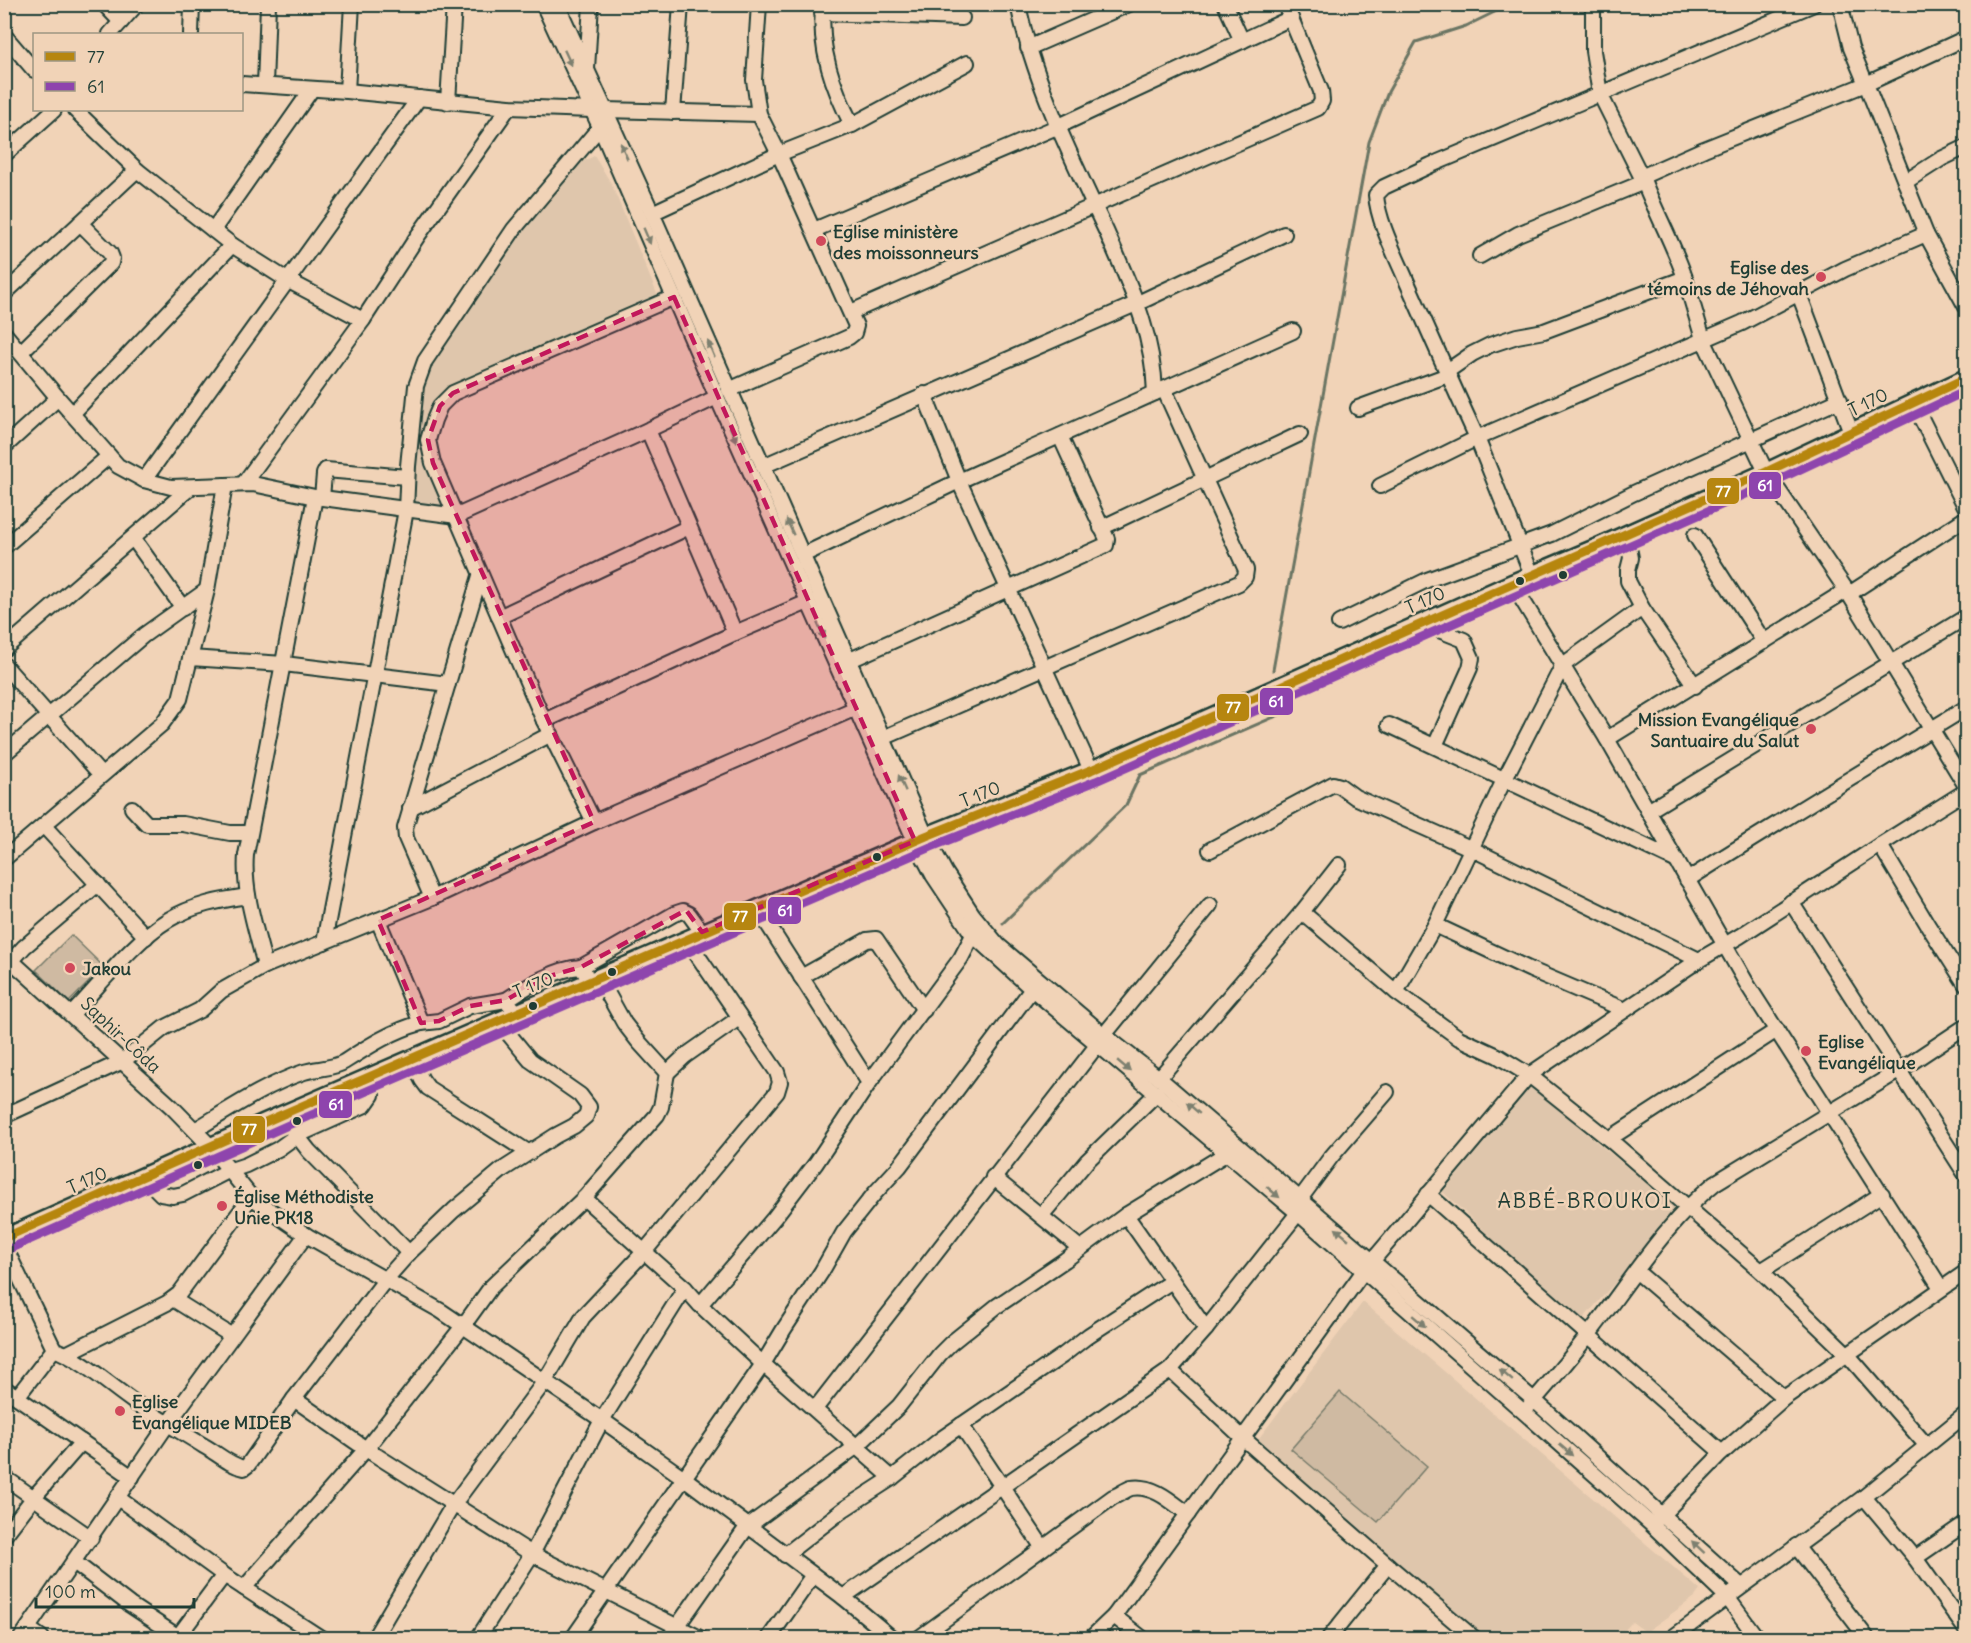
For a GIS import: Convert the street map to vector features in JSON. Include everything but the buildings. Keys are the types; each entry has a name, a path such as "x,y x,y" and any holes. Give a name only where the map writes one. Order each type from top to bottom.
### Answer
{"main road":[{"name":"T 170","path":"4,1238 702,932 920,839 1091,770 1766,472 1966,378"}],"street":[{"path":"104,4 121,22"},
{"path":"111,33 137,4"},
{"path":"191,33 192,4"},
{"path":"265,85 268,4"},
{"path":"347,91 352,4"},
{"path":"447,102 454,4"},
{"path":"543,4 652,213 808,602 856,708 920,839 973,915 998,945 1157,1093 1232,1150 1299,1206 1373,1261 1534,1400 1741,1586"},
{"path":"557,4 586,71 598,110 600,128 674,297 723,394 763,466 803,555 883,738 933,875 974,935 1032,989 1158,1078 1232,1150"},
{"path":"586,71 591,4"},
{"path":"673,112 681,4"},
{"path":"4,333 118,466 144,480 171,487 244,483 318,497 457,516 648,430 854,333 856,326 851,312 759,114 754,80 759,4"},
{"path":"883,738 1239,583 1245,577 1246,570 1205,479 1160,391 1138,303 1059,126 1028,48 1018,4"},
{"path":"1028,48 1129,4"},
{"path":"1225,4 1242,41"},
{"path":"851,312 1318,108 1322,101 1321,91 1285,4"},
{"path":"1596,4 1593,11 1593,51 1600,94 1675,248 1703,339 1766,472 1848,592 1966,786"},
{"path":"1532,575 1477,438 1395,253 1377,205 1376,195 1384,187 1431,165 1814,4"},
{"path":"1840,4 1851,48 1926,234 1966,307"},
{"path":"852,125 836,93 830,72 823,32 823,9 962,18"},
{"path":"814,230 1059,126 1291,18"},
{"path":"4,35 33,69"},
{"path":"1480,256 1518,234 1642,180 1704,149 1866,84 1966,38"},
{"path":"652,213 779,153 852,125 967,63"},
{"path":"243,84 347,91 509,107 759,114"},
{"path":"213,230 312,89"},
{"path":"144,480 419,98"},
{"path":"244,483 363,320 417,237 509,107"},
{"path":"4,155 53,111"},
{"path":"76,111 137,170 232,245 287,280 363,320"},
{"path":"324,942 406,510 416,386 425,361 514,229 600,128"},
{"path":"1905,182 1941,159 1966,147"},
{"path":"4,294 137,170"},
{"path":"21,352 111,263 110,253 80,223"},
{"path":"763,466 924,394 1138,303 1284,234"},
{"path":"1380,486 1477,438 1742,323 1845,270 1926,234"},
{"path":"72,414 232,245"},
{"path":"1358,408 1447,373 1472,354 1490,345 1517,336 1544,331 1685,278"},
{"path":"1799,294 1851,432"},
{"path":"594,822 544,721 480,576 457,516 433,463 428,440 440,406 453,393 674,297"},
{"path":"803,555 959,481 1293,331"},
{"path":"924,394 959,481 1091,770"},
{"path":"4,447 58,398"},
{"path":"1339,623 1427,580 1552,534 1634,493 1840,400"},
{"path":"1913,402 1966,508"},
{"path":"648,430 735,633"},
{"path":"1101,528 1300,434"},
{"path":"848,661 1106,545 1107,539 1060,436"},
{"path":"4,547 109,456"},
{"path":"265,966 248,896 245,870 249,833 324,474 326,470 407,477"},
{"path":"4,859 162,724 173,711 180,699 207,590 225,485"},
{"path":"4,649 191,487"},
{"path":"1607,739 1966,518"},
{"path":"499,618 689,528"},
{"path":"1695,535 1764,642"},
{"path":"1623,536 1629,547 1631,558 1628,581 1642,608 1695,686"},
{"path":"133,538 183,608"},
{"path":"432,898 406,838 405,828 480,576"},
{"path":"1512,583 1607,739 1724,946 1941,1288"},
{"path":"4,754 144,635 207,590"},
{"path":"544,721 808,602"},
{"path":"1396,992 1435,925 1470,848 1563,665 1642,608"},
{"path":"1648,811 1966,617"},
{"path":"1421,623 1464,640 1472,658 1470,668 1435,746"},
{"path":"190,658 374,673 448,684"},
{"path":"4,665 101,775"},
{"path":"4,1116 123,1061 164,1028 200,1010 220,991 265,966 432,898 594,822 856,708"},
{"path":"1687,880 1822,794 1933,730 1966,708"},
{"path":"1389,725 1675,860"},
{"path":"410,808 551,734"},
{"path":"1210,850 1334,784 1355,797 1470,848 1699,960"},
{"path":"1091,1638 1114,1616 1363,1272 1529,1075 1699,960 1966,791"},
{"path":"132,808 147,824 183,824 230,833 249,833"},
{"path":"44,825 146,937"},
{"path":"1880,845 1966,985"},
{"path":"1158,1078 1302,912 1339,865"},
{"path":"7,961 98,884"},
{"path":"72,1014 146,937 168,920 195,907 218,900 248,896"},
{"path":"1791,902 1966,1174"},
{"path":"815,1409 1101,1039 1210,905"},
{"path":"758,909 869,1083"},
{"path":"195,1130 235,1105 281,1082 304,1072 343,1063 388,1035 421,1023 439,1021 470,1006 506,1000 546,977 581,967 674,914 682,911 689,914 702,932"},
{"path":"1302,912 1396,992 1459,1038 1498,1056 1529,1075 1609,1138 1761,1271 1847,1354 1927,1446"},
{"path":"378,920 421,1023"},
{"path":"1435,925 1531,970 1625,1010"},
{"path":"700,1305 774,1218 802,1181 869,1083 961,958 974,935"},
{"path":"801,976 867,940 876,939 924,1010"},
{"path":"380,1636 453,1505 545,1381 583,1317 644,1252 777,1092 780,1082 777,1072 687,940"},
{"name":"Saphir-Côda","path":"7,961 72,1014 195,1130 251,1197 306,1235 441,1311 602,1420 843,1597 892,1638"},
{"path":"581,967 595,980 624,1023 667,1073"},
{"path":"573,1638 763,1364 844,1232 905,1159 1032,989"},
{"path":"506,1000 517,1013"},
{"path":"244,1588 366,1449 499,1279 584,1198 652,1123 661,1107 667,1073 685,1056 739,1018"},
{"path":"4,1245 60,1351 167,1425 237,1467 244,1468 386,1279 409,1253 454,1210 502,1170 528,1152 574,1126 586,1116 589,1107 580,1095 530,1060 498,1021"},
{"path":"1523,1412 1588,1336 1636,1271 1688,1207 1715,1183 1900,1070 1966,1026"},
{"path":"1609,1138 1777,1030"},
{"path":"412,1059 428,1088 528,1152"},
{"path":"148,1174 161,1194 173,1196 193,1189 264,1156 296,1136 365,1105 372,1095 369,1078"},
{"path":"843,1597 1170,1370 1206,1329 1299,1206 1331,1157 1387,1092"},
{"path":"1041,1216 1087,1161 1157,1093"},
{"path":"281,1115 309,1151 409,1253"},
{"path":"669,1638 747,1527 857,1446 899,1406 951,1343 997,1306 1126,1215 1232,1150"},
{"path":"993,1178 1080,1248"},
{"path":"1428,1194 1722,1453"},
{"path":"1761,1271 1882,1194"},
{"path":"17,1397 60,1351 180,1294 251,1197"},
{"path":"584,1198 685,1288 763,1364 892,1478"},
{"path":"1299,1206 1363,1272 1652,1525 1727,1597 1757,1638"},
{"path":"1126,1215 1206,1329"},
{"path":"42,1638 24,1633 167,1425 306,1235"},
{"path":"1636,1271 1784,1398"},
{"path":"1652,1525 1722,1453 1784,1398 1966,1272"},
{"path":"785,1555 844,1509 892,1478 961,1425 1089,1335 1172,1281"},
{"path":"478,1638 532,1554 602,1420 685,1288"},
{"path":"173,1299 232,1336"},
{"path":"1170,1370 1244,1439 1474,1638"},
{"path":"4,1388 132,1478"},
{"path":"294,1399 366,1449 532,1554 700,1638"},
{"path":"1672,1638 1863,1497 1966,1414"},
{"path":"961,1425 1043,1548"},
{"path":"4,1536 34,1497 82,1442"},
{"path":"4,1477 91,1538"},
{"path":"919,1638 1113,1497 1131,1488 1162,1494 1188,1514"},
{"path":"1863,1497 1915,1558 1966,1629 1954,1638"},
{"path":"118,1498 311,1636"},
{"path":"1915,1558 1966,1523"},
{"path":"1796,1546 1867,1638"},
{"path":"74,1562 178,1638 224,1575"},
{"path":"1329,1638 1388,1564"},
{"path":"769,1638 813,1575"},
{"path":"1114,1616 1142,1638"}],"highlighted area":[{"path":"674,297 915,841 702,932 686,910 581,967 546,977 506,1000 470,1006 439,1021 421,1023 378,920 594,822 433,463 428,440 440,406 453,393"}],"shaded area":[{"path":"594,156 611,183 657,294 519,355 443,393 432,404 425,426 430,476 445,509 415,505 412,487 423,382 430,361 513,237 578,164"},
{"name":"Jakou","path":"71,935 104,967 69,1002 36,970"},
{"path":"1531,1087 1679,1211 1581,1321 1443,1192"},
{"path":"1363,1302 1700,1590 1695,1597 1646,1632 1632,1622 1618,1638 1486,1638 1256,1442"},
{"path":"1340,1392 1427,1466 1378,1522 1291,1449"}],"waterway":[{"path":"1273,670 1369,142 1388,92 1416,42 1466,26 1511,4"},
{"path":"1003,923 1126,805 1140,775 1288,711"}],"transit line":[{"name":"77","path":"4,1238 281,1115 926,836 1091,770 1766,472 1966,378"},
{"name":"61","path":"9,1249 286,1126 931,847 1096,781 1771,483 1966,391"}],"place":[{"name":"Eglise ministère des moissonneurs","path":"821,241"},
{"name":"Eglise des témoins de Jéhovah","path":"1821,277"},
{"name":"Mission Evangélique Santuaire du Salut","path":"1811,729"},
{"name":"Jakou","path":"70,968"},
{"name":"Eglise Evangélique","path":"1806,1051"},
{"name":"Église Méthodiste Unie PK18","path":"222,1206"},
{"name":"Eglise Evangélique MIDEB","path":"120,1411"}],"district":[{"name":"ABBÉ-BROUKOI","path":"1585,1200"}]}
